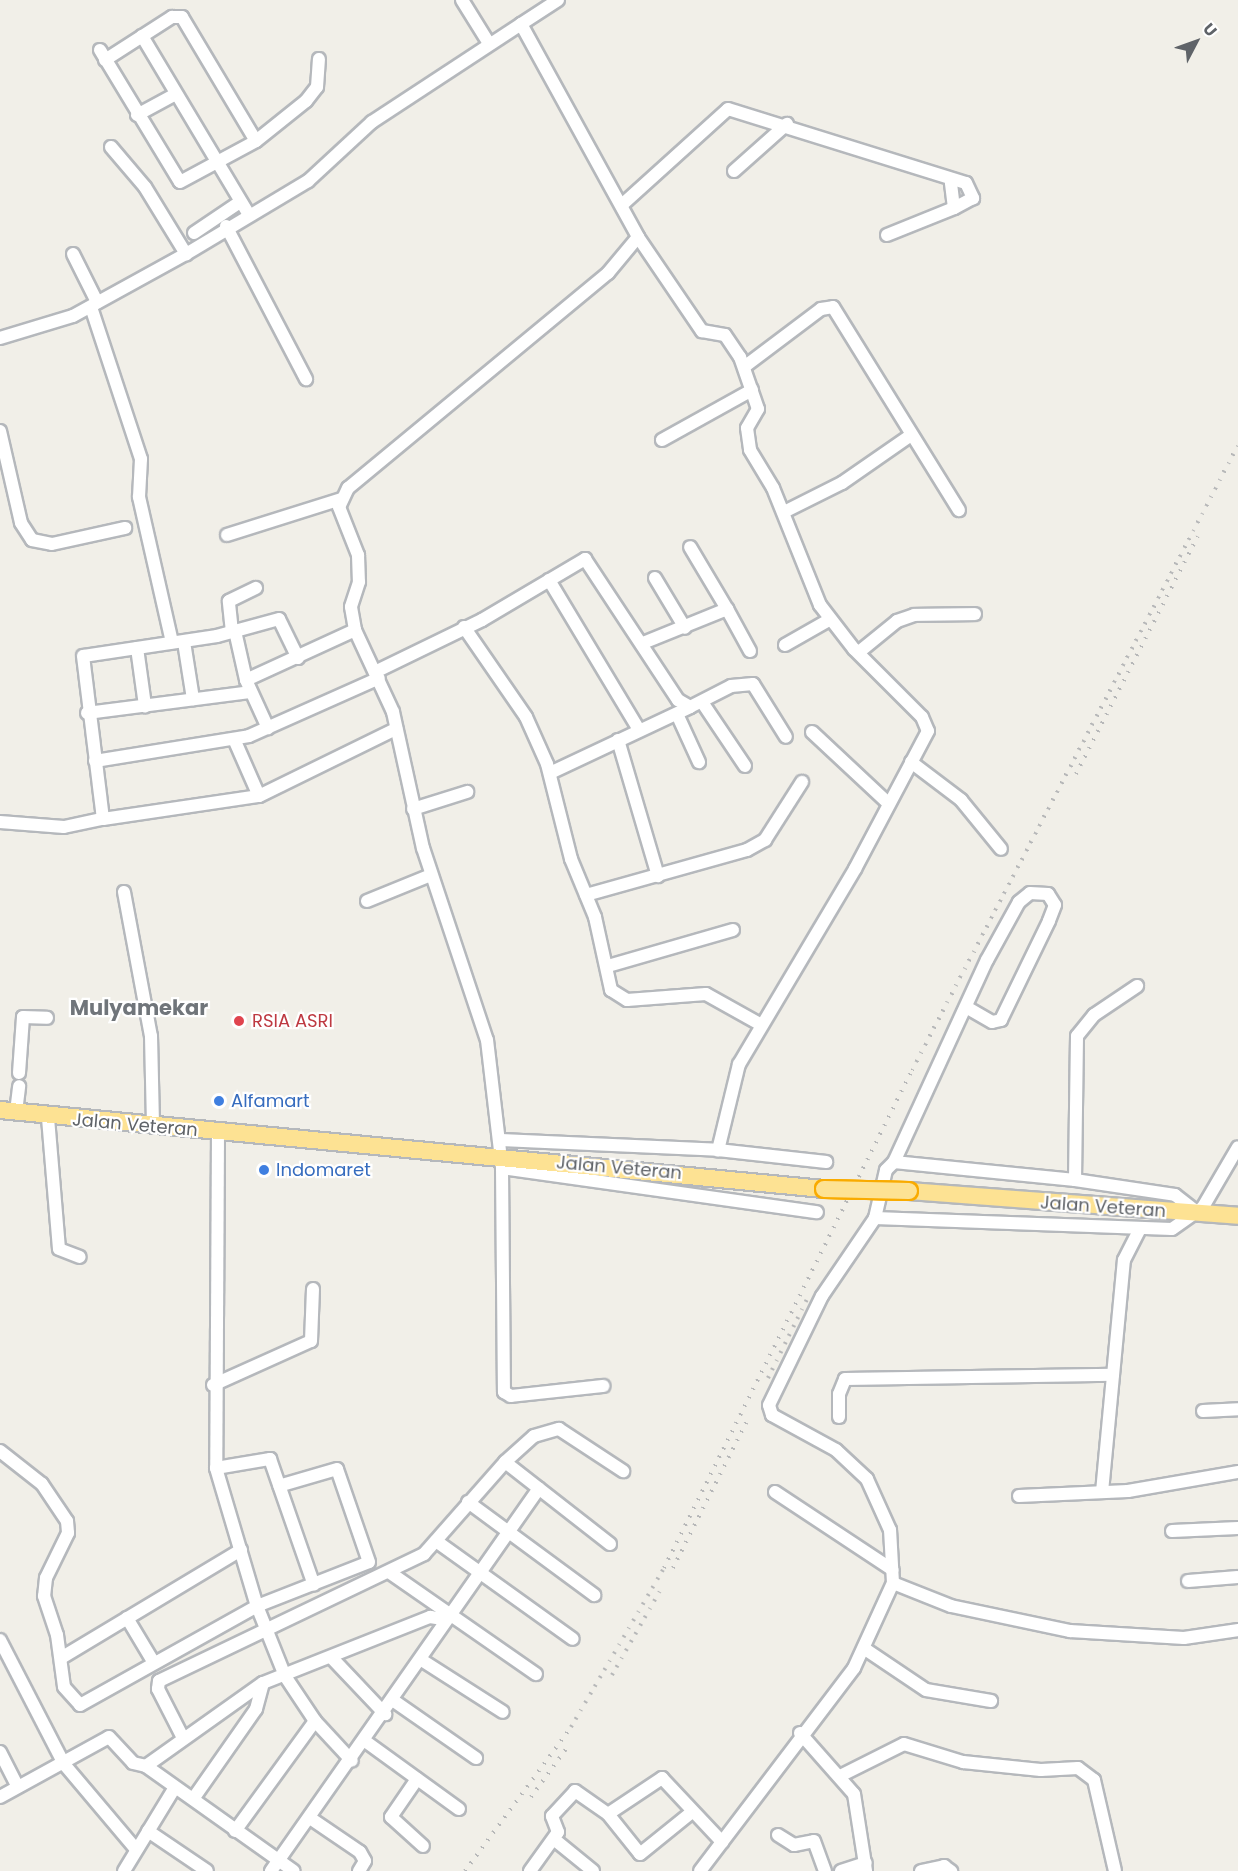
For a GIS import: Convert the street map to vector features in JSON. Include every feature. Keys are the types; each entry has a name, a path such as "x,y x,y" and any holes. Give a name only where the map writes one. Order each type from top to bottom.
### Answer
{"highway":[{"name":"Jalan Veteran","path":"8,1111 48,1118 153,1126 502,1162 824,1189 909,1191 1238,1216"}],"street":[{"path":"462,0 488,42"},
{"path":"0,338 94,305 186,254 226,225 249,215 308,181 372,122 488,42 558,0"},
{"path":"256,141 187,21 172,16 142,36 103,55 178,182 218,164 256,141 313,93 319,59"},
{"path":"521,24 624,203 638,237 702,331 725,335 744,367 758,410 747,428 750,450 784,512 829,620 927,723 914,764 760,1024 731,1083 718,1150"},
{"path":"142,36 174,95 249,215"},
{"path":"137,115 174,95"},
{"path":"624,203 728,110 787,124 951,183 966,183 974,193 954,207 887,235"},
{"path":"734,171 787,124"},
{"path":"111,147 145,187 186,254"},
{"path":"951,183 954,207"},
{"path":"194,232 240,202"},
{"path":"226,225 306,379"},
{"path":"603,1386 511,1396 504,1392 501,1140 484,1026 431,875 413,809 396,729 377,675 355,630 351,608 359,582 358,555 342,515 342,499 348,488 608,273 638,237"},
{"path":"73,254 94,305 141,459 139,497 193,699"},
{"path":"744,367 821,309 833,307 958,510"},
{"path":"662,440 752,390"},
{"path":"0,431 5,473 21,523 39,545 125,528"},
{"path":"784,512 842,483 911,435"},
{"path":"227,535 342,499"},
{"path":"690,547 750,651"},
{"path":"95,761 234,739 268,728 377,675 588,560 643,643 666,686 690,707"},
{"path":"655,578 685,628"},
{"path":"549,580 639,730"},
{"path":"256,588 229,602 248,686 268,728"},
{"path":"643,643 685,628 727,609"},
{"path":"859,652 897,621 914,615 975,614"},
{"path":"103,819 87,713 83,656 178,642 282,620 298,658"},
{"path":"785,645 829,620"},
{"path":"464,627 526,717 550,773 568,850 586,895 608,966 611,990 627,1000 706,994 760,1024"},
{"path":"87,713 193,699 248,686 355,630"},
{"path":"137,648 145,706"},
{"path":"550,773 702,702 731,686 753,684 786,737"},
{"path":"702,702 745,766"},
{"path":"677,714 699,762"},
{"path":"0,822 64,827 259,796 396,729"},
{"path":"812,732 889,804"},
{"path":"234,739 259,796"},
{"path":"618,740 658,876"},
{"path":"914,764 952,792 1001,849"},
{"path":"586,895 730,858 765,840 802,782"},
{"path":"413,809 466,792"},
{"path":"368,901 431,875"},
{"path":"124,892 151,1036 153,1126"},
{"path":"700,1871 865,1649 893,1576 888,1521 867,1479 836,1450 772,1415 769,1405 822,1296 875,1218 886,1170 894,1162 968,1008 1019,902 1030,893 1048,894 1055,905 1001,1020 992,1022 968,1008"},
{"path":"608,966 733,930"},
{"path":"1075,1180 1077,1036 1094,1015 1137,986"},
{"path":"19,1073 23,1017 47,1018"},
{"path":"8,1111 19,1086"},
{"path":"48,1118 59,1249 80,1257"},
{"path":"219,1133 222,1187 213,1385 216,1468 257,1606 285,1676 315,1721 352,1761"},
{"path":"501,1140 718,1150 826,1162"},
{"path":"875,1218 1139,1230 1172,1229 1197,1212 1238,1147"},
{"path":"502,1162 817,1212"},
{"path":"894,1162 1075,1180 1175,1196 1197,1212"},
{"path":"1102,1492 1124,1260 1139,1230"},
{"path":"213,1385 311,1341 313,1289"},
{"path":"839,1417 839,1394 845,1379 1113,1375"},
{"path":"1203,1411 1238,1409"},
{"path":"182,1736 159,1681 264,1626 389,1572 424,1554 505,1462 534,1436 559,1429 623,1470"},
{"path":"0,1451 42,1484 67,1521 68,1533 46,1578 44,1596 61,1658 64,1687 80,1705 257,1606 365,1565 370,1557 337,1468 279,1486"},
{"path":"216,1468 267,1458 314,1585"},
{"path":"505,1462 610,1544"},
{"path":"1019,1496 1102,1492 1238,1472"},
{"path":"271,1871 385,1714 448,1615 482,1574 539,1488"},
{"path":"775,1492 893,1576 951,1606 1070,1631 1184,1638 1238,1630"},
{"path":"468,1502 508,1534 594,1595"},
{"path":"1172,1531 1238,1528"},
{"path":"436,1541 573,1639"},
{"path":"61,1658 241,1550"},
{"path":"389,1572 536,1674"},
{"path":"1188,1581 1238,1577"},
{"path":"146,1766 182,1736 263,1683 430,1617 448,1615"},
{"path":"127,1618 154,1663"},
{"path":"0,1641 64,1764 135,1848"},
{"path":"865,1649 926,1690 991,1701"},
{"path":"331,1657 385,1714"},
{"path":"420,1659 503,1712"},
{"path":"193,1799 256,1709 263,1683"},
{"path":"394,1701 476,1758"},
{"path":"235,1831 315,1721"},
{"path":"801,1733 842,1775 857,1802 866,1867 841,1871"},
{"path":"0,1797 64,1764 109,1737 133,1763 146,1766 294,1871"},
{"path":"365,1741 459,1809"},
{"path":"842,1775 904,1744 963,1762 1041,1770 1078,1768 1094,1780 1115,1871"},
{"path":"0,1752 18,1787"},
{"path":"608,1814 662,1778 722,1842"},
{"path":"417,1779 392,1817 423,1846"},
{"path":"124,1871 135,1848 175,1786"},
{"path":"530,1871 541,1849 555,1840 558,1832 552,1816 575,1791 608,1814 640,1854 692,1812"},
{"path":"310,1818 360,1852 365,1861 359,1871"},
{"path":"148,1831 207,1871"},
{"path":"778,1835 793,1845 814,1841 825,1871"},
{"path":"555,1840 593,1871"},
{"path":"921,1871 944,1866 951,1871"}],"railway":[{"path":"465,1871 571,1727 664,1568 912,1070 1238,445"},
{"path":"1076,774 1198,536"},
{"path":"768,1378 808,1297"},
{"path":"673,1568 747,1421"},
{"path":"612,1675 661,1589"},
{"path":"531,1797 566,1749"}],"place":[{"name":"RSIA ASRI","path":"239,1021"},
{"name":"Alfamart","path":"219,1101"},
{"name":"Indomaret","path":"264,1170"}],"district":[{"name":"Mulyamekar","path":"139,1008"}]}
